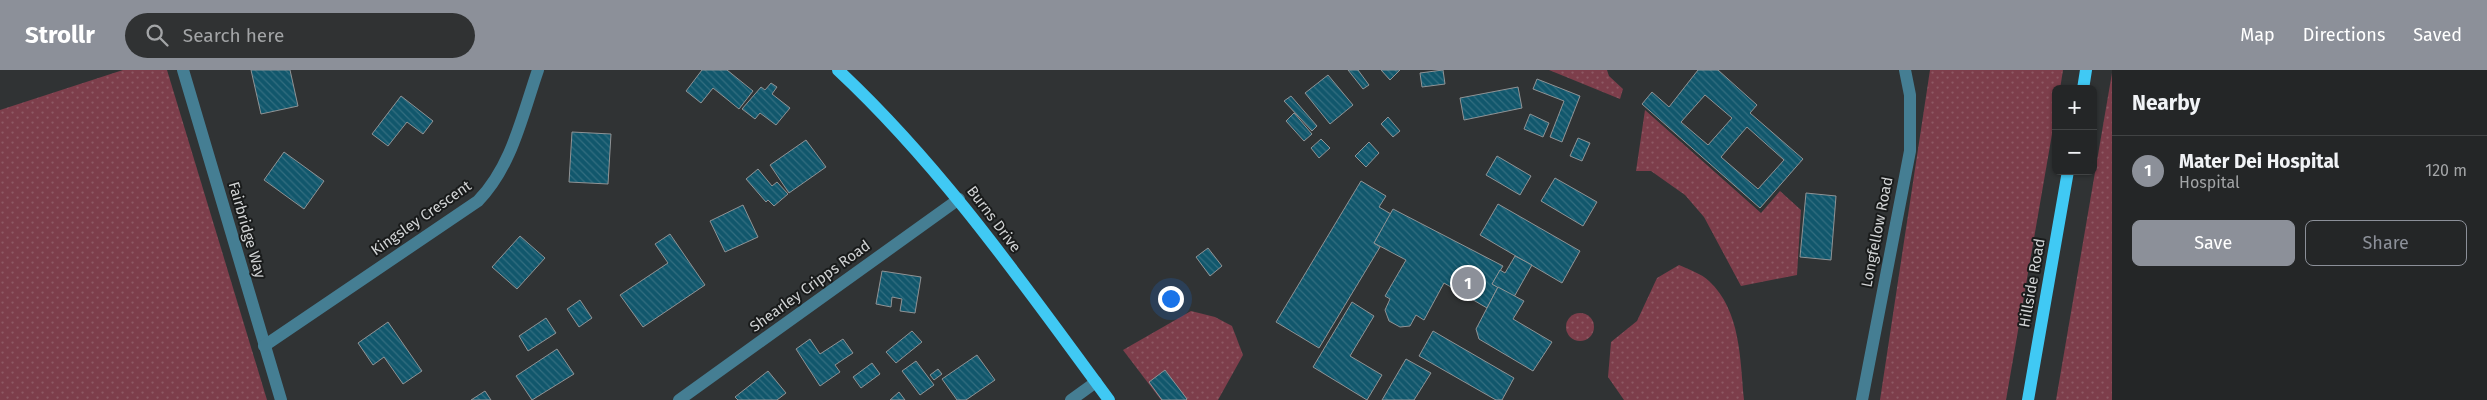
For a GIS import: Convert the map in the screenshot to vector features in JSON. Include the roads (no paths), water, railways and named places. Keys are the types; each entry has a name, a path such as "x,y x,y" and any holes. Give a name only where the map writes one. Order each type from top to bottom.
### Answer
{"main road":[{"name":"Burns Drive","path":"838,70 884,112 959,199 1109,400"},
{"path":"2084,85 2086,70"},
{"name":"Hillside Road","path":"2028,400 2067,175"}],"street":[{"name":"Fairbridge Way","path":"183,70 280,400"},
{"name":"Kingsley Crescent","path":"264,346 478,201 493,186 505,165 538,70"},
{"name":"Longfellow Road","path":"1862,400 1910,151 1910,95 1905,70"},
{"path":"1910,95 1915,70"},
{"name":"Shearley Cripps Road","path":"679,400 959,199"},
{"path":"1072,400 1096,382"}],"place":[{"name":"Mater Dei Hospital","path":"1468,283"}]}
